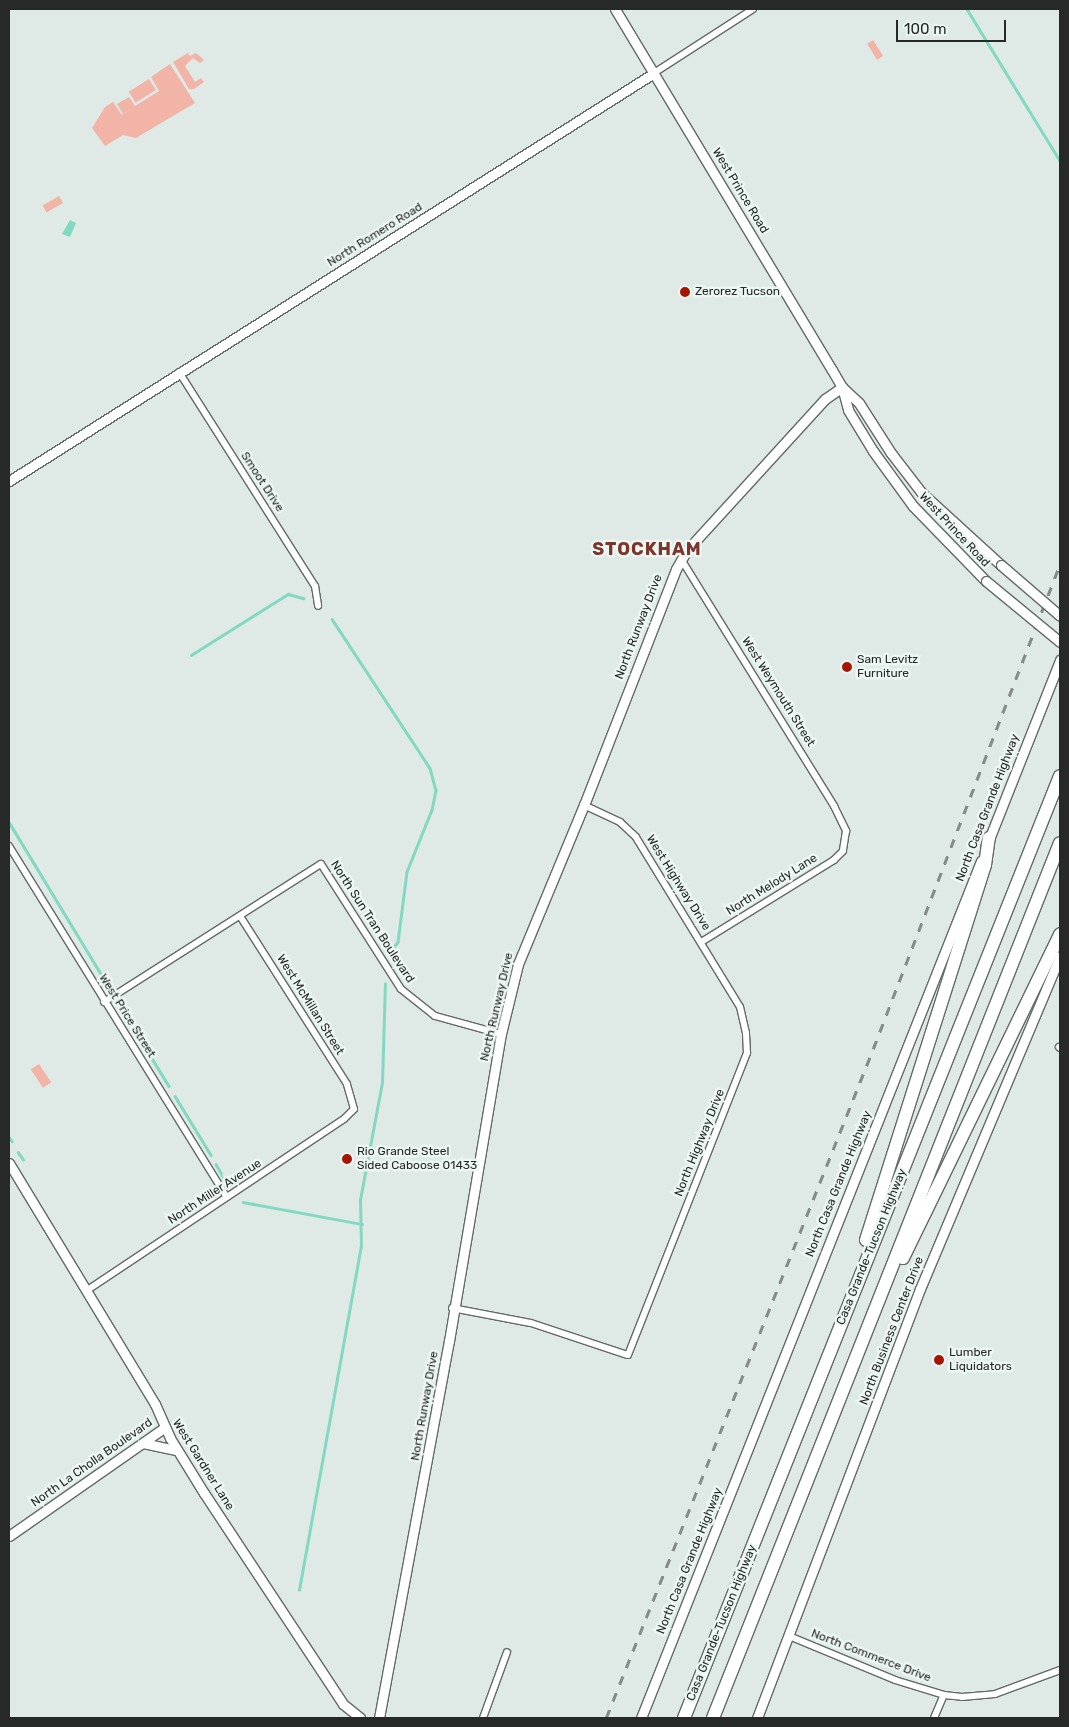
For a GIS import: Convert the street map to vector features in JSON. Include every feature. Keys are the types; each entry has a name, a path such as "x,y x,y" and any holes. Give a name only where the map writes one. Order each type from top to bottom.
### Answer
{"highway":[{"name":"Casa Grande-Tucson Highway","path":"684,1718 1060,776"},
{"path":"840,1325 985,865 989,838"},
{"name":"Casa Grande-Tucson Highway","path":"713,1718 1060,843"},
{"path":"869,1327 978,1108 1060,934"}],"street":[{"name":"West Prince Road","path":"615,9 842,387 859,403 891,453 921,492 1060,616"},
{"name":"North Romero Road","path":"9,481 754,9"},
{"name":"Smoot Drive","path":"179,372 315,586 318,606"},
{"name":"West Prince Road","path":"842,387 848,410 894,481 956,553 986,581 1060,642"},
{"name":"North Runway Drive","path":"379,1718 447,1350 452,1308 501,1034 518,964 584,805 668,583 682,559 825,399 842,387"},
{"name":"West Weymouth Street","path":"682,559 834,806 844,826 846,840"},
{"name":"North Casa Grande Highway","path":"641,1718 1060,660"},
{"name":"West Highway Drive","path":"584,805 620,822 636,836 701,942"},
{"name":"North Melody Lane","path":"701,942 834,860 843,851 846,840"},
{"name":"West Price Street","path":"9,846 227,1198"},
{"name":"North Sun Tran Boulevard","path":"104,1002 321,864 401,989 435,1016 501,1034"},
{"name":"West McMillan Street","path":"240,916 347,1084 354,1109"},
{"name":"North Highway Drive","path":"452,1308 531,1322 628,1355 746,1054 744,1016 701,942"},
{"name":"North Business Center Drive","path":"756,1718 789,1636 920,1289 1060,956"},
{"name":"North Miller Avenue","path":"86,1291 227,1198 354,1109"},
{"name":"West Gardner Lane","path":"9,1163 155,1404 164,1428 177,1450 343,1704 360,1718"},
{"name":"North La Cholla Boulevard","path":"9,1536 164,1428"},
{"path":"143,1443 177,1450"},
{"name":"North Commerce Drive","path":"789,1636 895,1680 944,1695 962,1697 995,1694 1060,1670"},
{"path":"483,1718 506,1652"},
{"path":"934,1718 944,1695"}],"shaded area":[{"path":"873,40 883,56 877,60 867,44"},
{"path":"188,53 190,56 196,53 204,60 200,63 193,58 185,66 195,82 201,78 204,82 194,89 189,89 173,62"},
{"path":"170,64 195,103 136,138 123,135 105,146 92,128 105,107 113,102 122,115 131,109 123,114 117,104 129,97 135,106 159,91 151,77"},
{"path":"149,79 156,90 136,103 129,92"},
{"path":"59,196 63,203 47,212 43,206"},
{"path":"70,220 76,223 70,237 62,234"},
{"path":"39,1064 51,1082 43,1088 31,1070"}],"waterway":[{"path":"967,9 1060,161"},
{"path":"191,655 288,594 303,598"},
{"path":"332,619 430,768 436,790 432,810 407,872 398,942 392,950"},
{"path":"9,822 107,984"},
{"path":"299,1590 361,1247 360,1200 382,1083 385,984"},
{"path":"122,1007 134,1029"},
{"path":"140,1039 169,1086"},
{"path":"175,1096 211,1155"},
{"path":"9,1137 12,1141"},
{"path":"18,1152 23,1159"},
{"path":"216,1164 226,1181"},
{"path":"243,1202 362,1224"}],"railway":[{"path":"606,1718 873,1049 1060,564"},
{"path":"346,1165 348,1153"}],"place":[{"name":"Zerorez Tucson","path":"685,292"},
{"name":"Sam Levitz Furniture","path":"847,667"},
{"name":"Rio Grande Steel Sided Caboose 01433","path":"347,1159"},
{"name":"Lumber Liquidators","path":"939,1360"}],"district":[{"name":"STOCKHAM","path":"647,549"}]}
